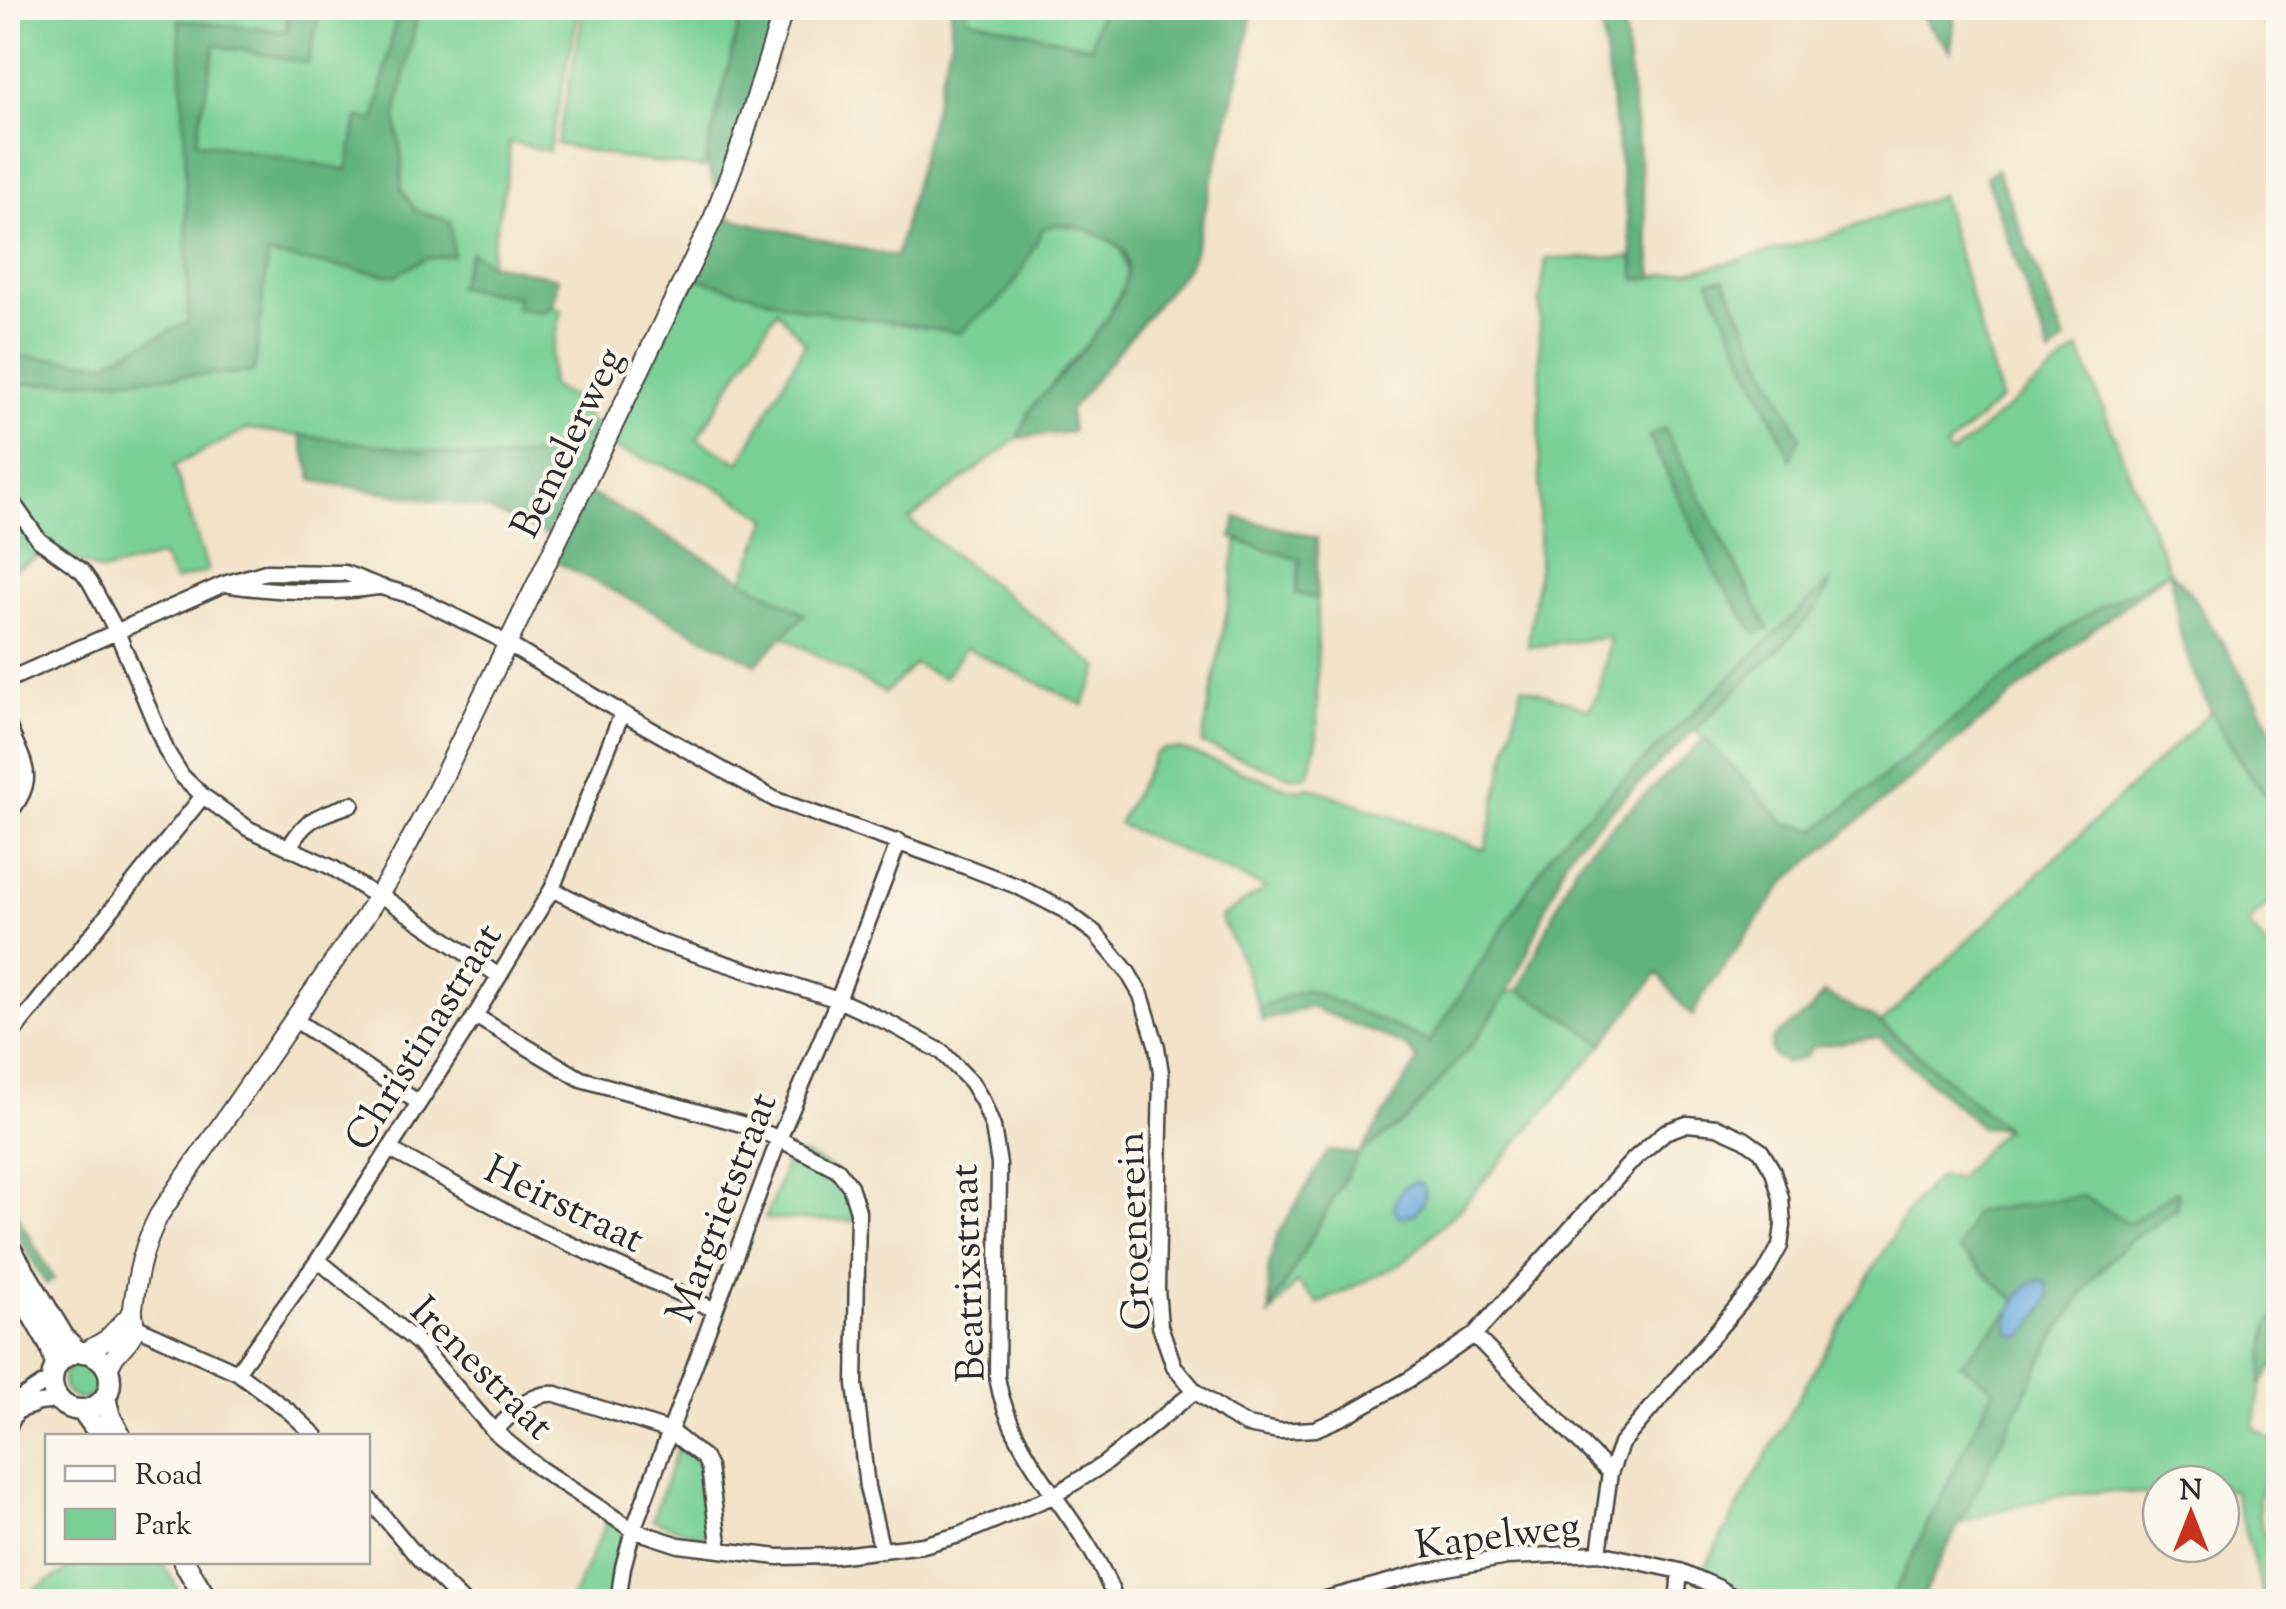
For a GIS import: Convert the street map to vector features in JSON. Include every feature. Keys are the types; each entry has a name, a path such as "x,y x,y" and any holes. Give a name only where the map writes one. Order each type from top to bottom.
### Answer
{"main road":[{"path":"8,1244 64,1338 81,1352 100,1359 108,1372 110,1384 105,1398 95,1407 82,1411 59,1402 53,1391 51,1346 8,1272"},
{"path":"54,1372 66,1356 81,1352"},
{"path":"105,1398 119,1434"},
{"path":"82,1411 99,1434"},
{"path":"185,1564 208,1602"}],"street":[{"name":"Bemelerweg","path":"108,1372 114,1356 132,1335 130,1320 140,1259 159,1215 378,896 419,825 713,219 784,8"},
{"path":"8,496 40,540 82,571 116,632 173,766 190,786 248,829 334,868 499,976"},
{"name":"Groenerein","path":"116,632 224,584 264,590 345,592 381,587 413,596 508,644 776,800 1018,887 1064,910 1095,932 1127,972 1141,995 1157,1047 1161,1073 1158,1289 1160,1326 1174,1366 1194,1390 1247,1425 1280,1431 1316,1429 1410,1379 1474,1335 1634,1159 1665,1132 1687,1124 1717,1127 1744,1139 1761,1152 1773,1171 1781,1198 1780,1246 1764,1275 1621,1444 1610,1473 1599,1552"},
{"path":"8,680 116,632"},
{"name":"Christinastraat","path":"236,1372 318,1260 552,889 622,713"},
{"path":"8,725 27,777 23,794 8,815"},
{"path":"8,1039 204,796"},
{"path":"290,848 302,826 352,804"},
{"name":"Margrietstraat","path":"618,1602 622,1567 670,1431 779,1139 838,1000 898,842"},
{"name":"Beatrixstraat","path":"552,889 653,940 838,1000 889,1023 942,1052 970,1082 992,1127 999,1164 1000,1396 1021,1446 1085,1540 1108,1579 1116,1602"},
{"path":"475,1016 581,1080 752,1127 837,1169 850,1186 858,1211 854,1384 866,1487 882,1550"},
{"path":"294,1019 418,1103"},
{"name":"Heirstraat","path":"389,1149 535,1228 715,1310"},
{"name":"Irenestraat","path":"318,1260 418,1343 494,1431 540,1468 634,1530 679,1545 778,1557 834,1556 922,1545 959,1535 1053,1496 1104,1464 1194,1390"},
{"path":"81,1352 106,1340 130,1320 236,1372 314,1434"},
{"path":"1474,1335 1610,1473"},
{"path":"8,1429 13,1408 54,1372"},
{"path":"494,1431 535,1396 546,1393 670,1431 704,1458 709,1468 720,1550"},
{"path":"13,1408 59,1402"},
{"path":"370,1500 421,1561 463,1602"},
{"name":"Kapelweg","path":"1315,1602 1425,1572 1507,1558 1599,1552 1680,1571 1741,1602"},
{"path":"1677,1602 1680,1571"}],"green space":[{"path":"8,8 287,8 287,32 179,20 189,322 104,363 8,355"},
{"path":"287,8 321,8 308,63 215,45 196,141 347,170 358,118 375,120 398,8 419,8 396,117 401,189 415,210 450,221 453,255 425,259 394,276 268,255 254,372 8,385 8,355 104,363 188,322 179,20 287,32"},
{"path":"321,8 398,8 375,121 357,118 348,170 196,141 214,45 307,62"},
{"path":"419,8 579,8 549,151 509,142 509,165 489,263 458,287 518,297 516,307 540,312 553,307 562,310 550,383 590,408 575,438 549,451 493,460 248,429 174,466 208,571 174,581 162,556 102,572 30,538 39,557 8,571 8,385 254,372 268,255 394,276 425,259 453,255 401,189 402,161 395,118"},
{"path":"584,8 743,8 704,168 622,158 557,144"},
{"path":"743,8 792,8 723,212 733,219 896,257 951,38 951,8 967,8 968,18 1091,47 1100,8 1253,8 1193,255 1069,411 1072,432 1018,438 1032,408 1098,331 1124,286 1127,266 1122,249 1095,233 1069,225 1043,229 1011,287 961,333 803,309 692,277 722,212 706,159"},
{"path":"967,8 1100,8 1092,47 967,18"},
{"path":"1599,8 1622,8 1653,277 1636,280"},
{"path":"1918,8 1956,8 1951,51 1928,24"},
{"path":"1997,169 2065,341 2050,355 1986,177"},
{"path":"1941,195 2001,399 1946,448 1951,455 2079,349 2169,571 2095,610 2061,633 1817,830 1785,823 1695,730 1814,611 1552,852 1430,1042 1306,989 1259,1008 1220,918 1266,888 1118,824 1156,753 1183,750 1288,788 1310,787 1485,850 1522,686 1589,709 1599,692 1610,637 1528,647 1539,564 1540,302 1546,259 1632,257 1636,280 1711,267 1822,238","holes":["1724,279 1791,458 1710,282","1664,429 1768,628 1768,629 1754,632 1716,575 1650,437"]},
{"path":"1053,224 1085,229 1110,240 1122,250 1127,271 1125,283 1104,324 1031,409 1018,438 909,520 1100,668 1083,705 966,648 943,678 915,664 885,693 783,636 804,614 743,580 768,518 704,480 610,447 692,277 803,309 973,318 996,305 1009,289 1043,229","holes":["777,310 805,343 740,462 697,439"]},
{"path":"471,252 489,263 558,278 553,307 540,312 516,308 517,297 457,287"},
{"path":"1724,279 1800,437 1791,459 1709,281"},
{"path":"585,419 601,427 547,535 484,508 313,481 300,435 493,460 535,454 567,444"},
{"path":"1664,428 1769,629 1755,633 1716,575 1649,436"},
{"path":"588,492 805,614 756,664 555,561"},
{"path":"1236,517 1317,538 1317,599 1296,593 1300,560 1232,538"},
{"path":"1238,541 1301,560 1296,592 1317,599 1317,740 1309,774 1301,777 1202,744"},
{"path":"2169,571 2188,590 2224,645 2278,744 2278,808 2232,746 2198,685 2182,640"},
{"path":"2169,571 1787,880 1701,998 1693,1016 1658,973 1603,1044 1519,990 1575,866 1593,844 1705,738 1785,823 1817,830 2061,633 2095,610"},
{"path":"1830,581 1818,606 1787,641 1576,844 1507,993 1478,1037 1407,1119 1361,1153 1418,1060 1404,1045 1311,1007 1262,1021 1259,1008 1306,989 1430,1042 1552,852 1569,832"},
{"path":"2211,711 2241,763 2278,808 2278,894 2248,923 2278,961 2278,1313 2268,1327 2254,1428 2278,1443 2259,1500 2259,1515 2263,1531 2278,1553 2278,1601 2265,1601 2241,1517 2241,1464 2141,1464 2141,1494 2058,1496 1958,1524 2053,1339 2092,1280 2128,1242 2177,1209 2129,1223 2082,1196 1959,1250 2016,1301 1961,1363 1994,1388 1890,1601 1762,1601 1704,1569 1801,1393 1915,1201 1939,1176 1957,1178 2005,1128 1881,1023"},
{"path":"1519,990 1603,1044 1463,1205 1403,1263 1318,1304 1297,1282 1268,1318 1359,1154 1407,1119 1478,1037 1507,993"},
{"path":"1824,993 1876,1019 2005,1128 1981,1127 1879,1037 1812,1047 1806,1057 1785,1063 1773,1055 1773,1038 1810,1011"},
{"path":"1328,1151 1359,1154 1270,1310 1268,1270 1277,1236"},
{"path":"790,1153 815,1160 837,1175 846,1188 855,1221 765,1219"},
{"path":"2176,1191 2177,1209 2128,1242 2108,1261 2053,1339 1920,1601 1890,1602 1994,1388 1961,1364 2009,1312 2008,1328 2030,1284 2016,1301 1959,1250 1974,1212 2082,1196 2129,1223"},
{"path":"8,1200 54,1279 46,1284 8,1218"},
{"path":"2278,1313 2278,1359 2260,1388 2268,1326"},
{"path":"81,1363 94,1368 99,1381 94,1394 81,1399 68,1394 63,1381 68,1368"},
{"path":"678,1447 703,1462 711,1530 700,1536 652,1520"},
{"path":"607,1521 623,1532 624,1540 610,1601 570,1602"},
{"path":"77,1564 163,1564 178,1588 174,1601 17,1601"}],"water":[{"path":"1416,1182 1423,1185 1423,1201 1414,1214 1400,1217 1394,1210 1397,1196"},
{"path":"2041,1280 2047,1285 2048,1299 2024,1336 2018,1337 2010,1333 2012,1308 2027,1287"}]}
